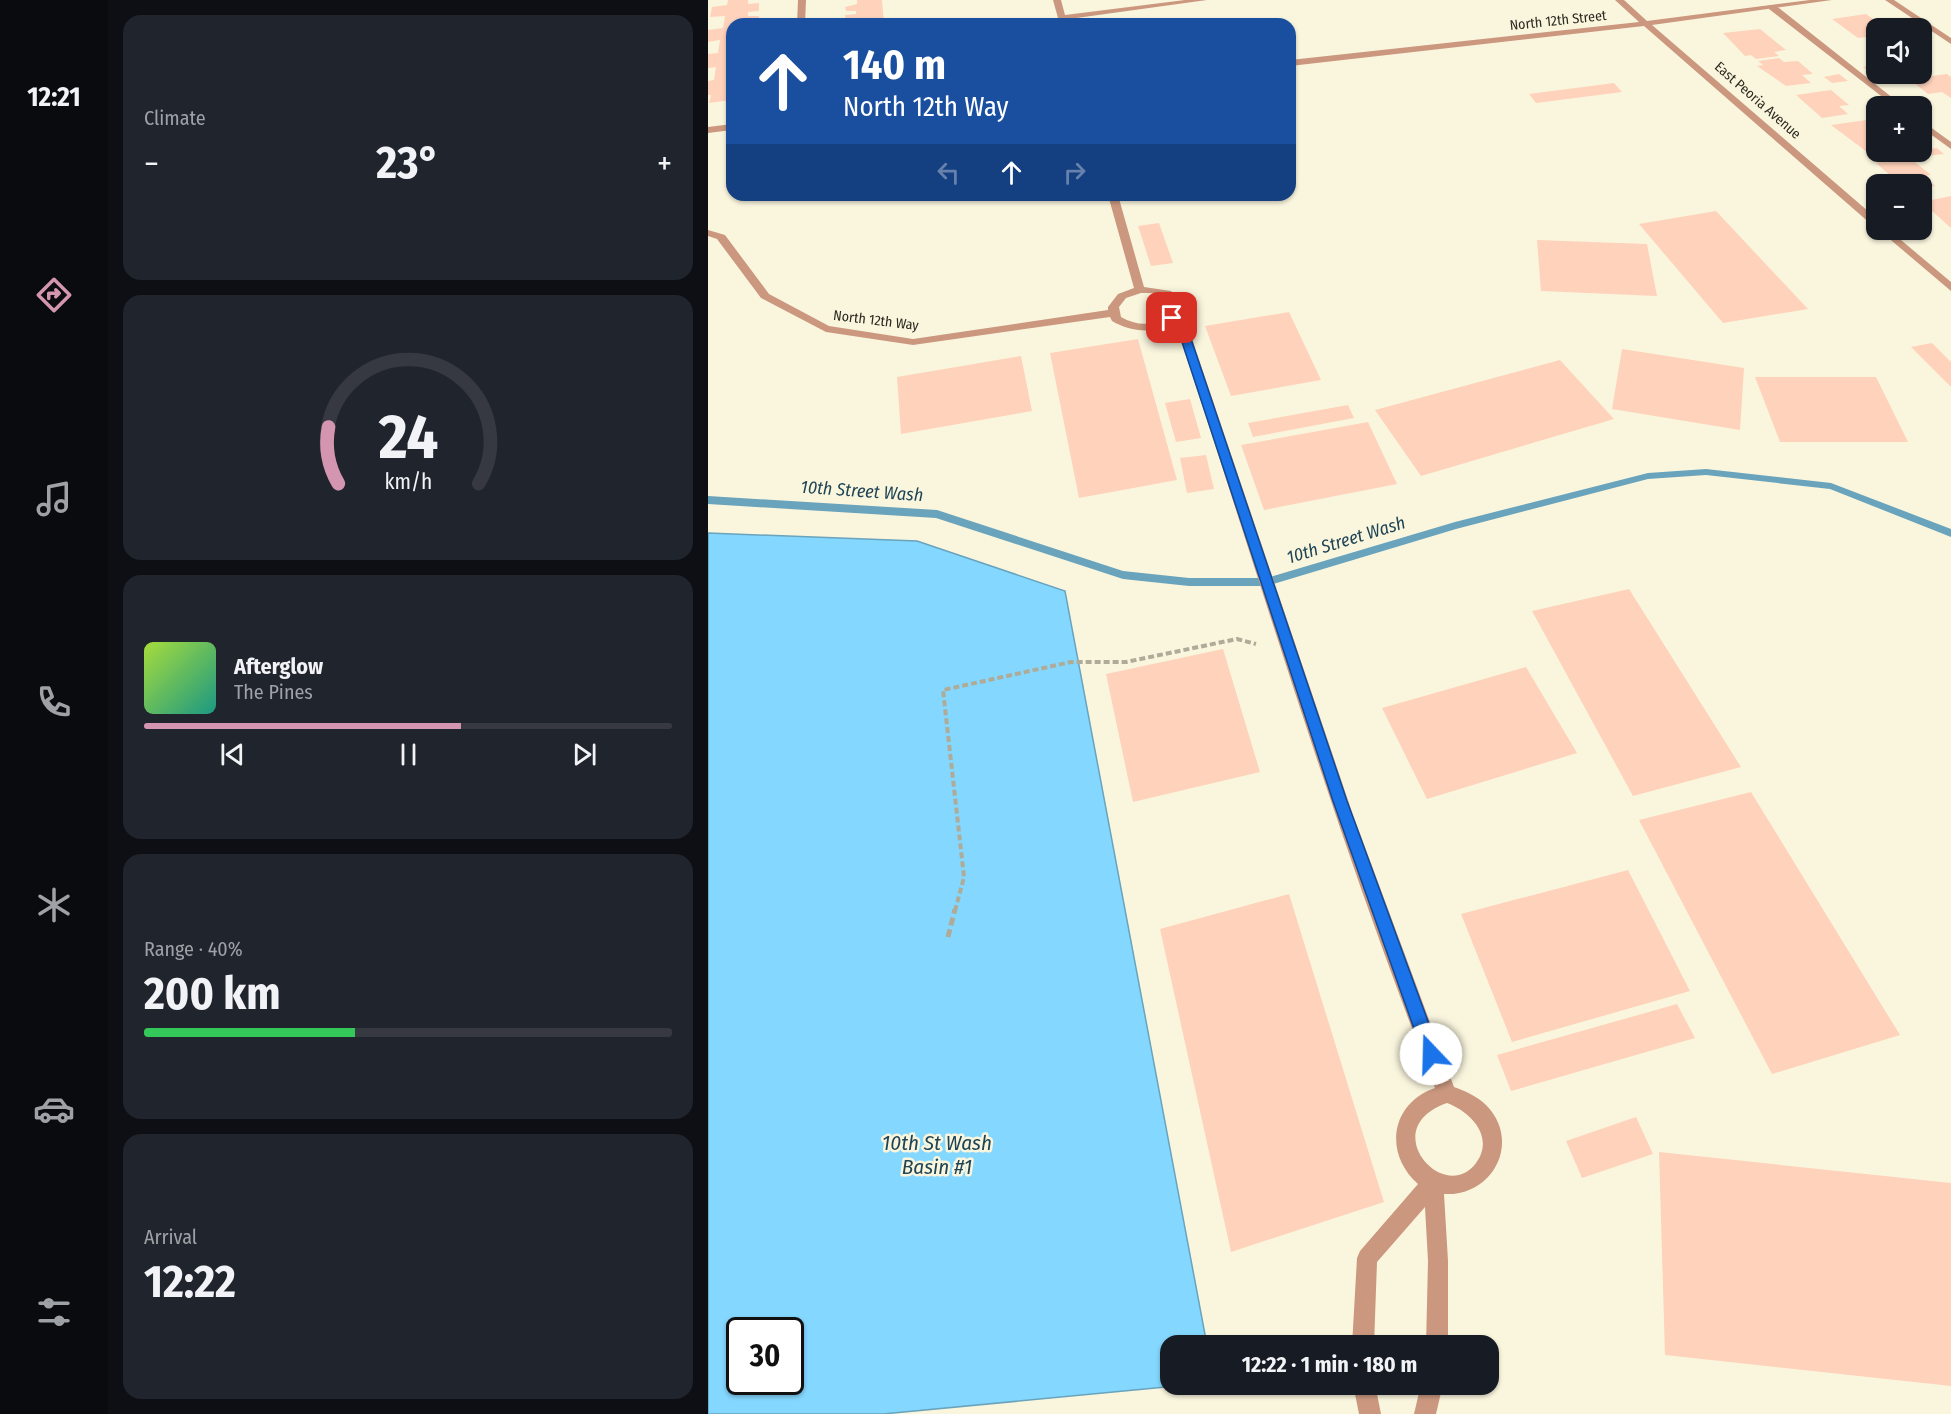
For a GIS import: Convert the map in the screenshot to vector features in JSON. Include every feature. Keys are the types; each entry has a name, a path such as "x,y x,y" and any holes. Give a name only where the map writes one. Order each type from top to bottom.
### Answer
{"street":[{"path":"801,18 802,0"},
{"path":"1057,0 1062,18"},
{"path":"1083,18 1203,0"},
{"name":"East Peoria Avenue","path":"1619,0 1866,214"},
{"name":"North 12th Street","path":"1296,62 1828,0"},
{"path":"1889,0 1951,42"},
{"path":"1772,7 1886,96"},
{"path":"708,130 726,128"},
{"path":"1932,132 1951,147"},
{"path":"1115,201 1140,290"},
{"name":"North 12th Way","path":"708,233 721,237 765,296 826,329 913,342 1113,313"},
{"path":"1896,240 1951,288"},
{"path":"1140,290 1161,291 1176,299 1178,305 1172,318 1154,327 1132,327 1116,319 1113,313 1116,301 1122,296 1140,290"},
{"path":"1172,318 1183,330 1364,868 1423,1034 1447,1094"},
{"path":"1447,1094 1464,1099 1478,1108 1488,1124 1493,1141 1491,1153 1481,1173 1467,1183 1450,1186 1433,1182 1418,1170 1408,1155 1404,1137 1408,1120 1417,1106 1431,1097 1447,1094"},
{"path":"1364,1335 1367,1258 1433,1182"},
{"path":"1433,1182 1438,1261 1437,1335"},
{"path":"1366,1395 1370,1414"},
{"path":"1425,1414 1429,1395"}],"path":[{"path":"948,937 963,877 943,690 1071,662 1126,662 1237,639 1273,648 1288,645"}],"water":[{"name":"10th St Wash Basin #1","path":"708,533 917,541 1065,591 1205,1335 1160,1335 1160,1388 883,1414 708,1414"}],"building":[{"path":"728,0 748,0 748,4 759,3 759,11 748,12 748,16 759,16 759,18 726,18 726,101 709,103 711,95 708,95 708,81 714,80 716,67 708,68 708,54 718,53 720,40 708,42 708,30 723,28 725,16 710,17 712,7 727,5"},
{"path":"857,0 882,0 884,18 845,18 845,15 856,14 856,11 846,11 845,7 857,4"},
{"path":"1866,14 1872,18 1866,18 1866,37 1858,38 1832,19"},
{"path":"1760,29 1786,50 1774,52 1779,56 1756,59 1751,55 1745,56 1723,33"},
{"path":"1779,58 1784,62 1798,61 1813,74 1802,75 1811,83 1786,86 1757,66 1763,65 1758,61"},
{"path":"1839,74 1848,81 1832,83 1824,77"},
{"path":"1947,74 1951,77 1951,98 1942,92 1928,94 1915,84 1932,84 1932,76"},
{"path":"1614,83 1622,92 1536,103 1529,94"},
{"path":"1831,90 1849,105 1839,106 1848,114 1822,118 1796,95"},
{"path":"1866,120 1866,151 1831,125"},
{"path":"1937,148 1944,154 1932,155 1932,149"},
{"path":"1915,162 1930,174 1889,174 1876,163"},
{"path":"1951,196 1951,228 1932,211 1932,200"},
{"path":"1716,211 1808,309 1723,323 1639,224"},
{"path":"1159,223 1173,263 1151,266 1138,226"},
{"path":"1537,240 1647,244 1657,296 1541,291"},
{"path":"1289,312 1321,380 1231,396 1205,326"},
{"path":"1138,339 1177,480 1079,498 1050,353"},
{"path":"1932,343 1951,362 1951,387 1911,347"},
{"path":"1622,349 1744,368 1740,430 1612,409"},
{"path":"1021,356 1032,411 901,434 897,377"},
{"path":"1560,360 1614,419 1421,476 1375,410"},
{"path":"1755,377 1876,377 1908,442 1780,442"},
{"path":"1190,399 1201,438 1176,442 1165,403"},
{"path":"1348,405 1354,418 1253,437 1248,423"},
{"path":"1368,422 1397,484 1264,510 1241,445"},
{"path":"1206,455 1214,489 1187,493 1180,458"},
{"path":"1629,589 1741,767 1633,796 1532,611"},
{"path":"1223,649 1260,772 1133,802 1106,674"},
{"path":"1526,667 1577,753 1427,799 1382,708"},
{"path":"1751,792 1900,1035 1772,1074 1639,820"},
{"path":"1628,870 1690,991 1512,1042 1461,914"},
{"path":"1289,894 1384,1202 1231,1252 1160,929"},
{"path":"1677,1004 1695,1038 1511,1091 1497,1055"},
{"path":"1636,1117 1653,1154 1582,1178 1566,1141"},
{"path":"1659,1152 1951,1183 1951,1386 1665,1355"}],"waterway":[{"name":"10th Street Wash","path":"708,500 937,514 1123,575 1189,582 1267,582 1455,526 1648,476 1706,472 1831,486 1951,533"}],"route":[{"path":"1172,318 1183,330 1340,801 1431,1054"}]}
